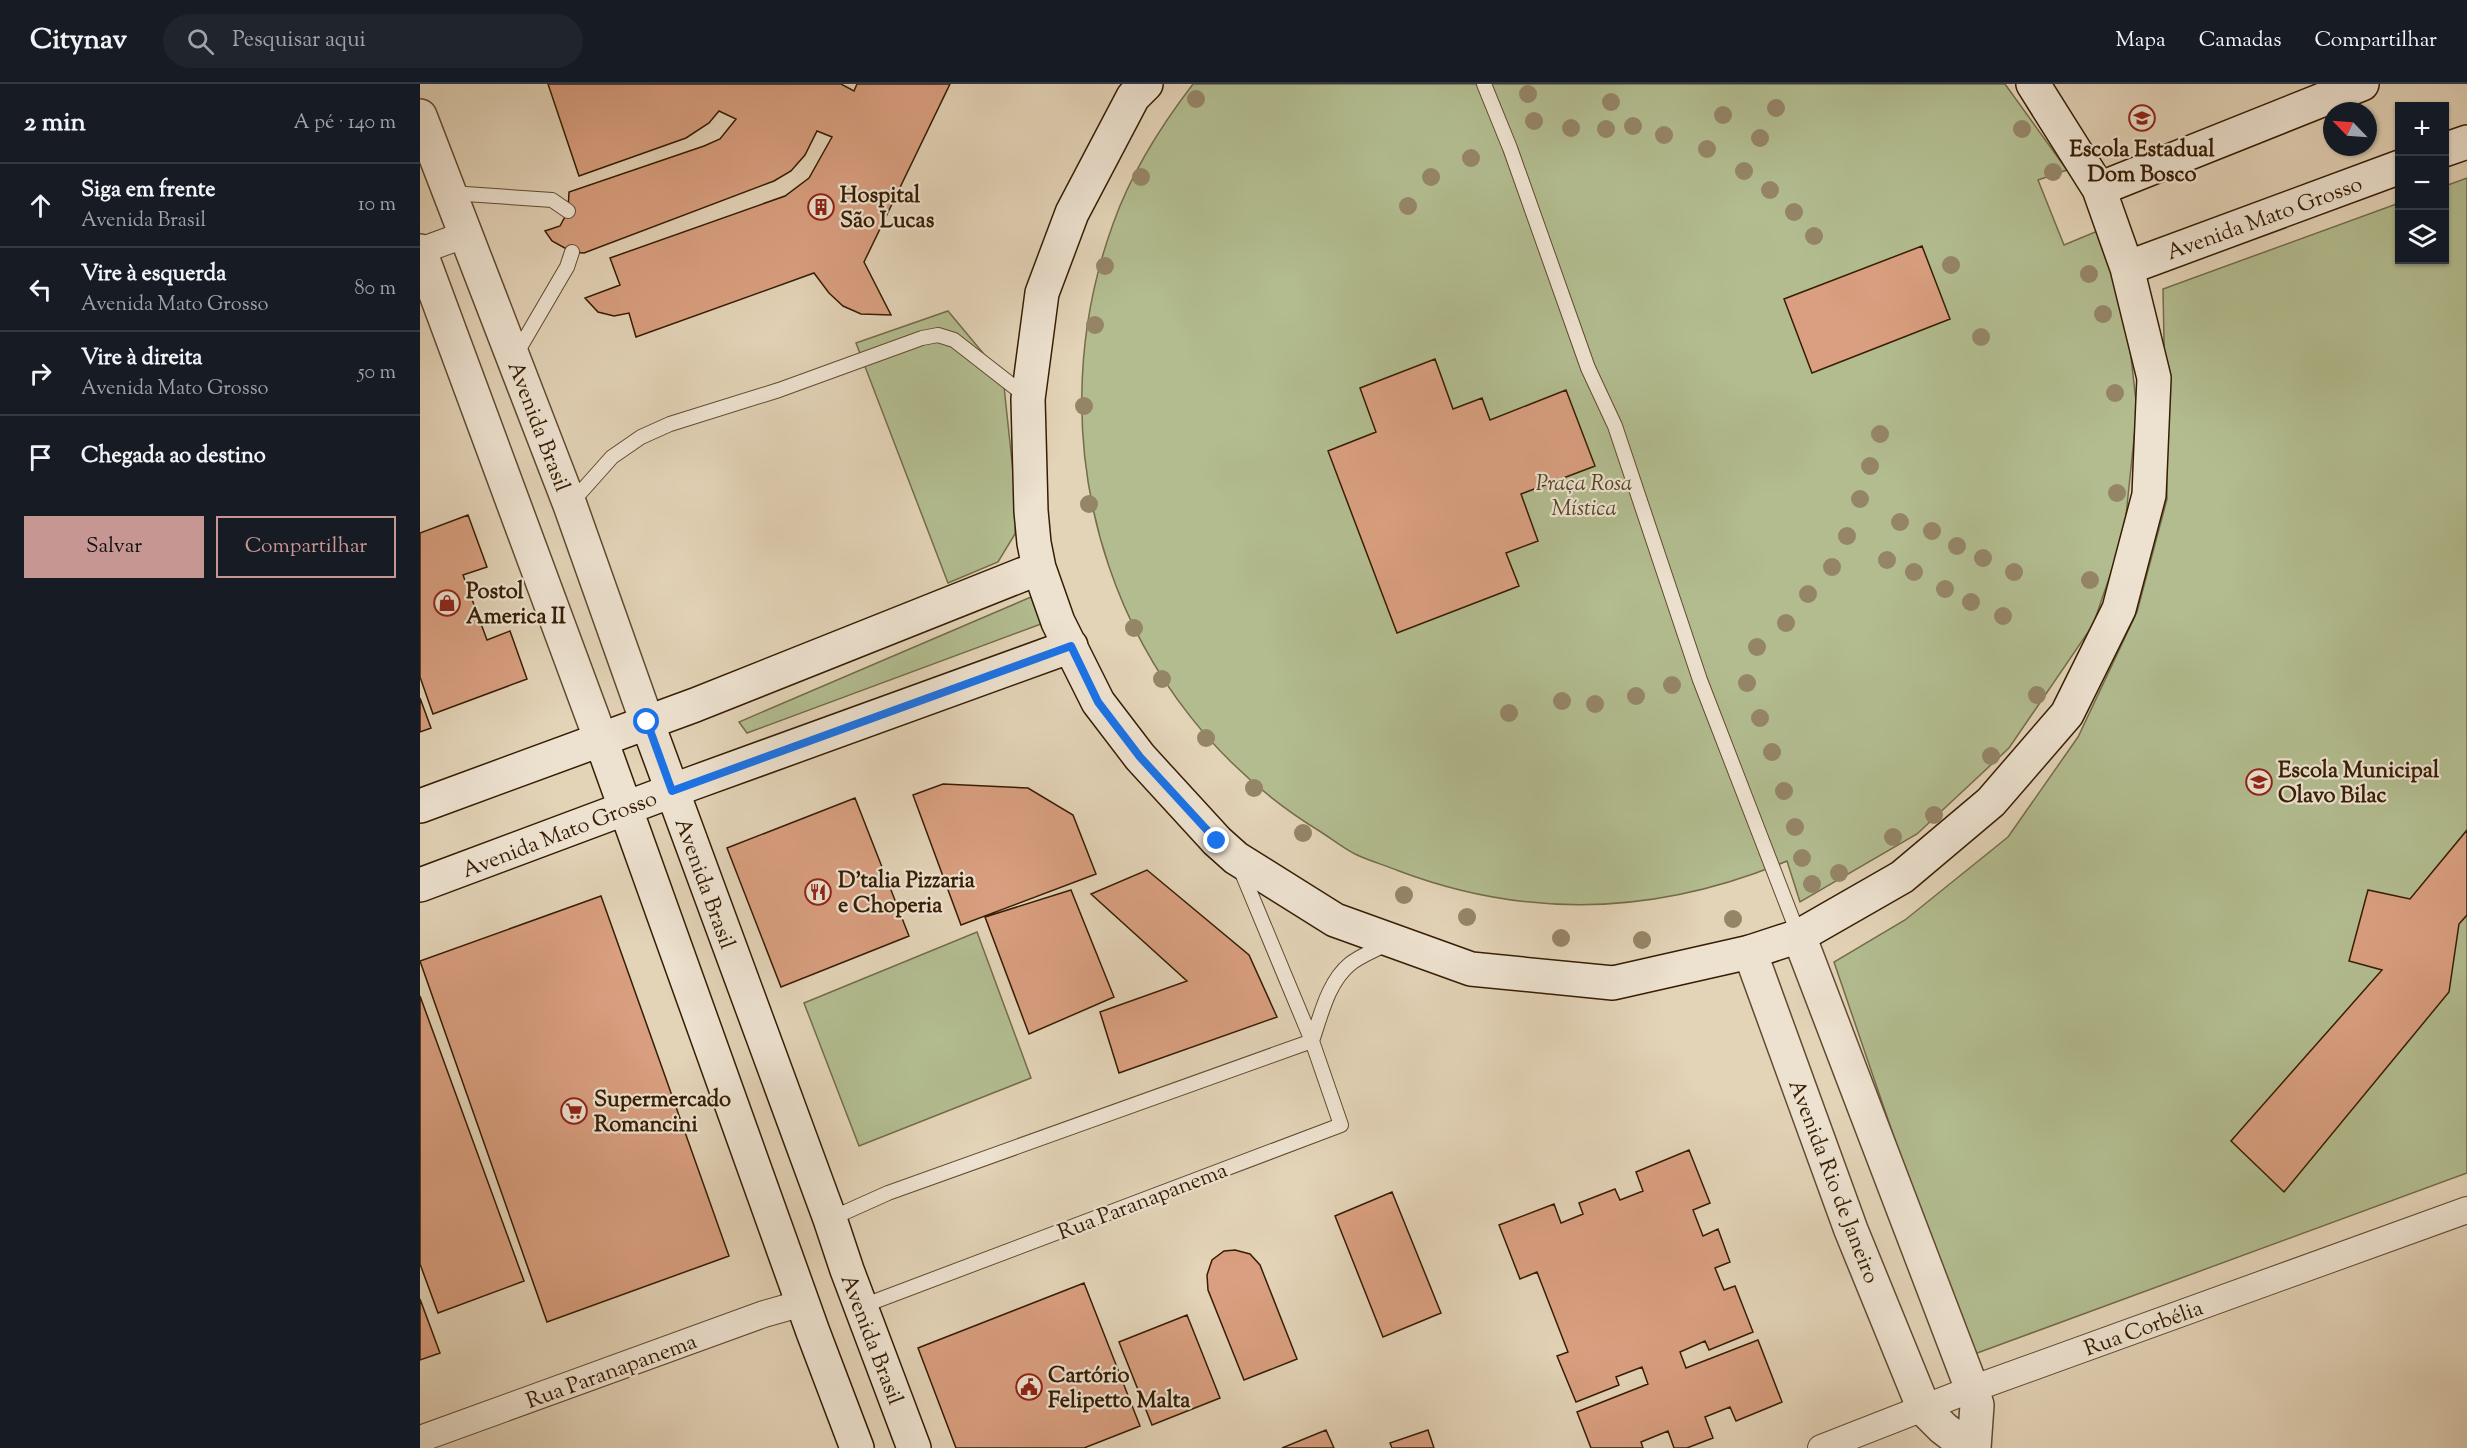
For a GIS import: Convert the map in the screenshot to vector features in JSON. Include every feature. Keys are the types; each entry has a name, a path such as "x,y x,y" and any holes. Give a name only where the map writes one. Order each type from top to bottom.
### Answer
{"main road":[{"path":"1146,84 1133,97 1068,223 1042,293 1028,399 1029,468 1034,543 1039,568 1050,601 1098,702 1140,757 1217,841 1236,858 1335,920 1389,942 1471,969 1613,983 1750,952 1799,936 1902,877 1991,802 2067,714 2119,609 2149,495 2154,378 2127,268 2099,189 2033,84"},
{"path":"2099,189 2362,84"},
{"name":"Avenida Brasil","path":"420,116 570,505 860,1307 914,1448"},
{"path":"2449,148 2467,141"},
{"name":"Avenida Mato Grosso","path":"2127,268 2395,169"},
{"path":"420,251 626,808 802,1303 857,1448"},
{"path":"420,806 601,740 1039,568"},
{"name":"Avenida Mato Grosso","path":"420,885 1071,646"},
{"path":"1799,936 1972,1389 1977,1405 1974,1448"},
{"name":"Avenida Rio de Janeiro","path":"1750,952 1851,1230 1924,1409"},
{"path":"1924,1409 1943,1428 1969,1448"}],"street":[{"path":"420,251 464,235"},
{"name":"Rua Corbélia","path":"1821,1448 1972,1389 2467,1210"},
{"name":"Rua Paranapanema","path":"420,1439 764,1314 802,1303"}],"lane":[{"path":"1484,84 1510,148 1588,368 1615,426 1700,680 1799,936"},
{"path":"449,193 552,200 568,211"},
{"path":"514,358 567,267 572,252"},
{"path":"570,505 612,457 641,438 670,424 779,390 922,338 938,335 954,340 1028,399"},
{"name":"Rua Paranapanema","path":"860,1307 1341,1125 1312,1041 1236,858"},
{"path":"830,1219 888,1193 1312,1041 1325,1003 1335,984 1350,964 1389,942"}],"green space":[{"name":"Praça Rosa Mística","path":"1193,84 2005,84 2067,170 2038,180 2064,245 2100,230 2127,322 2137,410 2124,535 2093,625 2009,748 1917,834 1800,902 1787,861 1739,879 1691,892 1643,900 1594,904 1545,903 1497,898 1448,887 1351,852 1249,779 1190,716 1143,644 1109,566 1088,482 1082,397 1090,310 1113,224 1128,187 1158,134"},
{"name":"Escola Municipal Olavo Bilac","path":"2467,178 2467,1173 1969,1356 1834,962 1905,920 2008,837 2078,737 2137,612 2167,499 2163,289 2395,204 2395,264 2449,264 2449,185"},
{"path":"948,311 1003,377 1017,509 1015,534 998,562 948,583 856,343"},
{"path":"1031,597 1041,624 747,733 739,722"},
{"path":"977,932 1031,1078 859,1146 804,1003"}],"building":[{"name":"Hospital São Lucas","path":"548,84 841,84 854,91 857,84 950,84 864,262 891,315 861,314 843,306 829,293 814,273 636,337 629,313 614,316 598,312 585,298 620,285 610,258 785,196 809,178 832,137 817,131 805,155 791,171 774,181 584,253 572,252 552,241 545,231 560,226 568,211 569,192 704,146 720,139 736,119 719,111 709,123 686,138 579,176"},
{"path":"1922,246 1950,319 1812,373 1784,299"},
{"path":"1435,359 1453,409 1482,398 1490,420 1566,390 1595,466 1521,494 1538,541 1506,553 1519,586 1397,633 1328,451 1376,432 1360,388"},
{"name":"Postol America II","path":"468,515 487,567 463,575 487,640 510,631 527,679 433,714 420,677 420,533"},
{"path":"420,698 431,728 420,732"},
{"path":"943,784 1028,788 1073,815 1096,874 961,925 913,795"},
{"name":"D'talia Pizzaria e Choperia","path":"855,798 909,936 781,987 727,848"},
{"path":"2467,830 2467,915 2459,924 2449,992 2284,1192 2231,1141 2382,970 2349,961 2368,890 2410,899"},
{"path":"1147,870 1249,955 1277,1017 1119,1073 1100,1012 1187,981 1091,894"},
{"path":"1071,890 1114,997 1029,1034 985,917"},
{"name":"Supermercado Romancini","path":"601,896 729,1256 547,1322 420,961"},
{"path":"420,996 524,1281 438,1313 420,1264"},
{"path":"1689,1150 1710,1203 1693,1210 1703,1236 1718,1229 1730,1262 1715,1268 1724,1290 1735,1286 1753,1332 1709,1350 1705,1341 1680,1352 1686,1368 1758,1340 1782,1402 1736,1421 1730,1407 1705,1417 1713,1438 1687,1448 1674,1448 1668,1431 1641,1442 1643,1448 1591,1448 1577,1412 1648,1384 1642,1367 1616,1377 1619,1385 1576,1402 1557,1356 1568,1352 1537,1272 1520,1279 1499,1225 1554,1204 1561,1223 1583,1214 1579,1203 1615,1189 1620,1200 1643,1191 1636,1172"},
{"path":"1392,1192 1441,1313 1383,1337 1335,1216"},
{"path":"1235,1250 1250,1254 1260,1265 1297,1359 1244,1380 1208,1290 1207,1275 1212,1260 1224,1251"},
{"name":"Cartório Felipetto Malta","path":"1084,1283 1140,1426 1084,1448 956,1448 918,1348"},
{"path":"420,1299 440,1353 420,1360"},
{"path":"1187,1315 1220,1398 1152,1425 1119,1342"},
{"path":"1326,1430 1334,1448 1282,1448"},
{"path":"1428,1430 1434,1448 1392,1448 1390,1443"}],"place":[{"name":"Escola Estadual Dom Bosco","path":"2142,118"},
{"name":"Hospital São Lucas","path":"821,207"},
{"name":"Postol America II","path":"447,603"},
{"name":"Escola Municipal Olavo Bilac","path":"2259,782"},
{"name":"D'talia Pizzaria e Choperia","path":"818,892"},
{"name":"Supermercado Romancini","path":"574,1111"},
{"name":"Cartório Felipetto Malta","path":"1029,1387"}],"route":[{"path":"647,722 672,791 1071,646 1098,702 1140,757 1217,841"}]}
